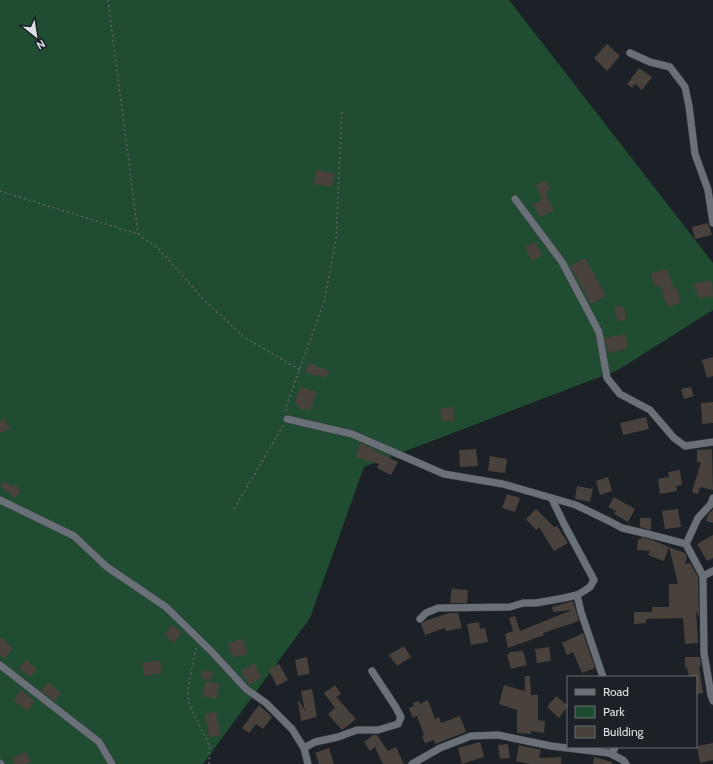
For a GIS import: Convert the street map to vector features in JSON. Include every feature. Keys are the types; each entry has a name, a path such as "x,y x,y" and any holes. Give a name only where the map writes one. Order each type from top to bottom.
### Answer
{"street":[{"path":"630,53 650,62 670,67 685,87 695,154 708,190 713,223"},
{"path":"515,199 562,262 599,332 607,378 620,394 650,410 674,438 685,446 713,442"},
{"path":"287,419 352,434 444,474 503,484 576,505 622,528 686,544 703,576 704,653 713,701"},
{"path":"686,544 698,518 713,498"},
{"path":"420,619 426,613 438,608 510,608 523,603 536,603 577,595 590,586 594,580 552,499"},
{"path":"0,500 74,536 107,567 166,607 212,652 246,689 266,703 292,730 304,748 308,764"},
{"path":"703,576 713,571"},
{"path":"577,595 581,612 603,676"},
{"path":"0,665 99,742 112,764"},
{"path":"304,748 314,742 338,737 357,730 378,730 398,724 401,717 372,671"},
{"path":"412,764 440,748 471,736 498,735 551,746 612,754 624,760 626,764"},
{"path":"612,754 615,748"}],"path":[{"path":"108,0 138,234"},
{"path":"234,509 287,419 286,407 324,302 336,240 342,111"},
{"path":"0,191 138,234 160,250 203,299 244,337 300,370"},
{"path":"198,638 188,687 189,704 210,747 210,764"}],"green space":[{"path":"0,0 509,0 713,263 713,310 618,370 364,467 310,618 203,764 0,764"}],"building":[{"path":"607,44 620,56 607,71 594,58"},
{"path":"639,68 652,77 642,90 635,84 632,88 627,84"},
{"path":"316,170 335,174 332,187 314,184"},
{"path":"546,180 550,190 545,192 554,210 540,217 533,204 542,200 536,184"},
{"path":"708,223 712,235 695,239 692,227"},
{"path":"536,242 542,256 531,260 525,247"},
{"path":"585,258 606,296 591,304 570,266"},
{"path":"667,269 674,289 677,288 681,303 667,307 661,285 655,287 651,273"},
{"path":"712,281 713,297 698,298 697,293 695,293 694,283"},
{"path":"624,306 626,320 617,321 615,307"},
{"path":"625,334 628,348 608,353 605,338"},
{"path":"713,357 713,376 707,378 702,360"},
{"path":"309,363 329,371 326,378 305,372"},
{"path":"300,387 317,392 310,411 298,408 299,404 295,403"},
{"path":"691,387 694,396 684,399 681,389"},
{"path":"713,402 713,423 702,424 701,403"},
{"path":"453,407 455,420 441,421 440,409"},
{"path":"646,417 649,429 623,435 620,423"},
{"path":"5,419 10,428 0,433 0,421"},
{"path":"360,443 398,462 391,475 377,468 379,464 356,457"},
{"path":"476,449 478,466 460,467 459,450"},
{"path":"712,449 713,490 700,487 698,494 692,492 701,462 697,462 697,450"},
{"path":"490,456 507,459 505,473 488,471"},
{"path":"680,470 682,485 676,486 677,491 660,494 658,479 669,477 668,472"},
{"path":"608,477 612,491 600,495 596,481"},
{"path":"5,481 13,487 15,484 21,491 15,498 0,486"},
{"path":"577,486 593,489 590,502 575,499"},
{"path":"507,494 520,498 515,512 502,508"},
{"path":"614,497 635,509 628,522 614,514 616,511 608,507"},
{"path":"536,509 554,527 557,526 568,543 554,551 539,527 536,530 526,519"},
{"path":"678,509 681,527 665,529 662,511"},
{"path":"713,509 713,523 706,521 708,515"},
{"path":"640,518 651,518 651,530 640,527"},
{"path":"713,535 713,558 707,561 697,544"},
{"path":"641,537 653,540 669,547 664,561 648,555 650,551 637,550 638,539 641,539"},
{"path":"669,547 685,553 687,557 685,564 690,563 698,577 699,617 696,611 698,643 685,644 683,618 646,619 646,623 634,624 634,612 652,612 652,607 669,607 669,584 678,584"},
{"path":"452,587 453,589 468,590 467,603 450,603"},
{"path":"573,601 579,621 543,633 544,635 508,648 505,634 513,631 509,618 515,616 520,631 572,610 553,612 552,607"},
{"path":"449,613 458,613 462,628 446,631 445,628 425,635 421,624 425,621"},
{"path":"479,622 480,629 485,628 488,642 471,645 467,624"},
{"path":"172,625 182,632 174,643 164,635"},
{"path":"583,633 595,668 582,673 573,652 567,655 562,643"},
{"path":"0,637 13,648 4,659 0,655"},
{"path":"243,639 248,654 233,658 228,643"},
{"path":"404,646 411,657 397,666 389,655"},
{"path":"549,647 551,661 537,663 535,649"},
{"path":"523,651 527,665 511,669 507,655 509,652"},
{"path":"307,657 310,675 308,672 309,674 298,676 295,660"},
{"path":"685,657 700,657 701,666 699,666 703,693 697,694 697,676 689,676 687,667 685,667"},
{"path":"27,660 37,670 29,677 19,667"},
{"path":"160,660 162,673 144,676 142,663"},
{"path":"254,663 262,677 249,685 241,671"},
{"path":"279,664 288,680 277,686 268,669"},
{"path":"202,670 213,672 211,680 201,678"},
{"path":"525,676 530,676 531,695 538,695 538,720 545,721 544,733 531,731 531,734 517,733 517,710 499,704 504,685 525,691"},
{"path":"206,681 220,684 216,699 202,696"},
{"path":"48,682 61,693 55,701 41,691"},
{"path":"335,685 341,694 336,697 356,719 342,730 328,714 335,708 324,693"},
{"path":"312,689 317,717 301,721 298,701 305,711 301,691"},
{"path":"21,690 35,701 27,711 13,700"},
{"path":"556,696 567,705 559,718 547,707"},
{"path":"428,700 435,719 439,717 441,723 460,716 466,732 435,744 434,740 425,743 422,736 424,735 417,716 413,718 409,708 414,706 413,703 419,701 420,704"},
{"path":"259,705 272,717 263,729 256,724 249,733 242,728"},
{"path":"216,712 221,735 209,737 205,714"},
{"path":"373,735 377,735 388,751 396,747 404,764 383,764 375,747 370,751 364,742"},
{"path":"480,742 484,757 462,764 458,748"},
{"path":"713,743 713,760 700,763 697,746"},
{"path":"508,744 510,758 500,759 498,745"},
{"path":"519,745 541,750 539,758 561,757 561,764 530,764 516,761"},
{"path":"329,748 334,764 319,764 315,753"},
{"path":"25,751 31,761 26,764 15,764 12,759"},
{"path":"594,757 612,762 612,764 593,764"}]}
